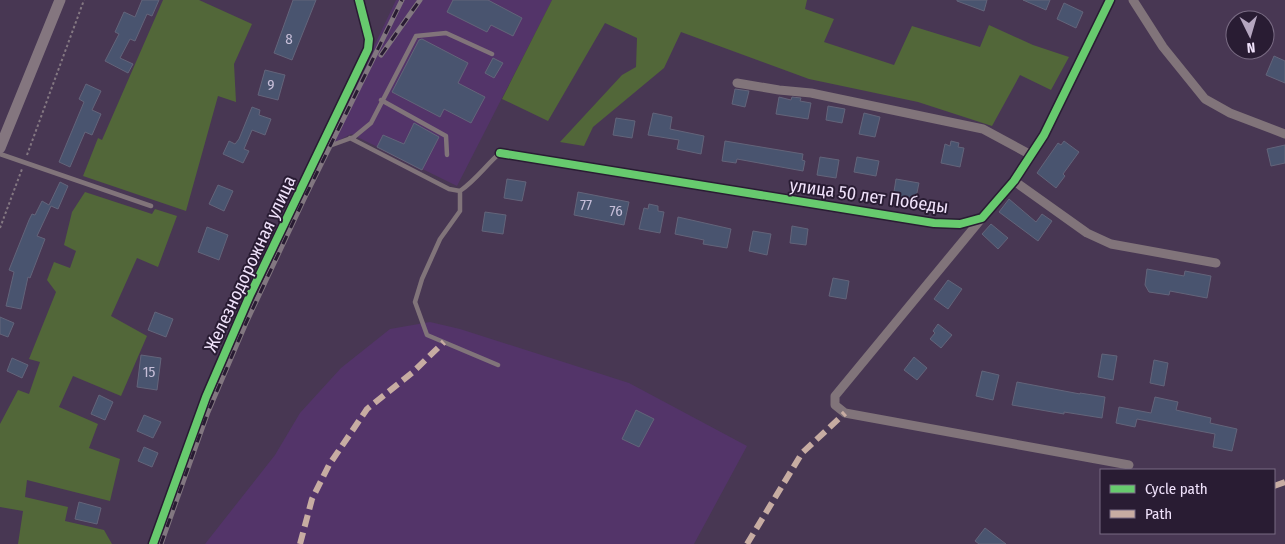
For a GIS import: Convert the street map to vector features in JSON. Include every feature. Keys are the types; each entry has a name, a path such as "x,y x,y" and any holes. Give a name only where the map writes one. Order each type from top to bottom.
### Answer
{"main road":[{"path":"0,148 60,0"}],"street":[{"name":"Железнодорожная улица","path":"153,544 206,397 250,296 368,49 369,38 359,0"},
{"path":"1110,0 1044,136 1014,181 835,396 835,405 845,413 1129,465"},
{"path":"1132,0 1163,47 1206,99 1230,113 1285,134"},
{"path":"737,83 811,93 983,129 1031,155"},
{"name":"улица 50 лет Победы","path":"500,152 934,223 960,224 982,218"},
{"path":"1014,181 1087,233 1111,244 1216,263"}],"lane":[{"path":"320,150 350,138 371,123 416,36 446,33 492,54"},
{"path":"382,100 446,136 447,155"},
{"path":"350,138 449,190 460,191 473,182 500,152"},
{"path":"0,154 151,206"},
{"path":"460,191 460,211 440,239 422,279 415,302 427,336 498,365"}],"path":[{"path":"0,228 84,0"}],"shaded area":[{"path":"396,0 552,0 457,186 351,134 334,143 329,141"},
{"path":"430,322 460,329 629,383 747,446 694,544 205,544 275,455 300,413 341,368 390,329"}],"green space":[{"path":"163,0 199,0 252,24 234,64 236,102 218,96 186,211 83,176 98,138 102,140"},
{"path":"552,0 807,0 805,9 834,19 824,42 894,65 912,26 980,47 989,25 1033,45 1069,57 1051,90 1020,75 992,126 918,102 809,79 681,32 664,68 593,127 584,146 560,142 622,75 636,67 637,38 605,23 548,121 502,99"},
{"path":"85,192 152,214 155,209 177,216 158,267 137,258 111,316 147,336 121,396 73,376 59,407 98,424 89,448 120,459 110,501 27,480 25,497 68,507 65,521 104,530 112,544 18,544 23,511 0,507 0,424 18,390 29,394 40,362 29,359 56,292 47,280 54,262 70,268 76,251 64,245 72,212"}],"building":[{"path":"142,0 159,0 152,16 147,14 135,41 130,39 120,58 133,64 128,73 105,61 119,34 115,32 124,12 135,17"},
{"path":"293,0 316,0 292,60 274,53"},
{"path":"453,0 488,0 522,18 513,36 491,25 487,32 447,12"},
{"path":"957,0 987,0 984,11"},
{"path":"1023,0 1050,0 1046,10"},
{"path":"1064,3 1083,12 1076,28 1057,19"},
{"path":"422,39 468,63 458,83 485,97 471,123 444,109 440,117 392,92 419,40"},
{"path":"1275,56 1285,61 1285,83 1266,75 1272,60 1275,60"},
{"path":"493,58 503,63 494,78 485,73"},
{"path":"265,70 285,75 278,100 258,95"},
{"path":"86,84 101,91 92,110 101,114 92,135 85,132 70,167 59,162 84,102 79,99"},
{"path":"735,89 749,91 745,107 732,104"},
{"path":"779,97 791,100 792,97 801,98 800,101 811,103 808,119 776,114"},
{"path":"828,106 845,109 842,123 826,120"},
{"path":"252,107 260,110 259,115 271,119 265,135 252,130 244,149 249,151 243,163 223,154 229,141 235,144 239,139"},
{"path":"653,113 672,117 670,129 704,136 701,154 677,149 679,140 648,135"},
{"path":"864,113 880,117 875,137 859,134"},
{"path":"616,118 635,121 632,138 613,135"},
{"path":"414,123 439,137 422,170 377,147 383,135 404,144"},
{"path":"725,141 803,154 802,160 805,161 803,171 737,159 736,163 722,161"},
{"path":"951,141 959,143 958,147 964,148 960,167 941,163 945,144 950,146"},
{"path":"1064,141 1079,152 1063,174 1065,176 1056,188 1037,173 1058,143 1061,145"},
{"path":"1285,145 1285,163 1271,166 1267,149"},
{"path":"820,157 839,160 836,178 817,175"},
{"path":"857,157 879,161 876,176 854,172"},
{"path":"507,179 526,182 522,201 504,198"},
{"path":"896,179 919,183 915,202 893,198"},
{"path":"60,182 68,186 58,209 51,206 37,236 45,239 30,278 28,277 21,309 6,306 14,272 9,270 29,220 32,214 35,215 42,201 49,205"},
{"path":"218,185 233,191 224,211 209,204"},
{"path":"578,192 629,202 624,225 574,215"},
{"path":"1009,199 1036,222 1042,214 1052,221 1038,241 999,212"},
{"path":"649,204 658,206 658,211 664,212 660,233 639,229 644,208 648,209"},
{"path":"485,212 506,215 503,234 482,231"},
{"path":"678,217 731,229 727,248 703,244 704,240 675,234"},
{"path":"991,224 1008,238 998,249 982,234"},
{"path":"792,226 808,229 806,245 790,243"},
{"path":"207,227 228,235 219,260 198,252"},
{"path":"753,231 771,234 767,255 749,251"},
{"path":"1147,269 1184,276 1185,271 1211,276 1207,298 1170,291 1169,295 1149,292 1145,285"},
{"path":"833,278 849,281 846,299 829,296"},
{"path":"948,280 962,289 948,309 934,299"},
{"path":"155,312 173,319 166,337 148,330"},
{"path":"0,317 14,323 8,337 0,334"},
{"path":"938,324 952,335 941,348 930,339 935,333 933,331"},
{"path":"1102,354 1117,356 1113,380 1098,377"},
{"path":"141,355 161,358 157,390 137,387"},
{"path":"914,357 927,368 917,380 904,370"},
{"path":"12,358 28,365 22,378 7,371"},
{"path":"1154,360 1168,363 1164,386 1150,383"},
{"path":"982,371 999,375 993,400 976,396"},
{"path":"1017,382 1105,397 1102,418 1012,405"},
{"path":"99,395 113,402 105,420 91,414"},
{"path":"1155,397 1178,402 1176,410 1211,418 1210,423 1237,429 1232,451 1213,447 1215,434 1137,419 1135,427 1116,423 1119,407 1151,413"},
{"path":"636,410 654,419 639,447 622,439"},
{"path":"144,415 161,422 153,438 137,431"},
{"path":"144,447 158,453 152,467 138,461"},
{"path":"79,502 101,508 97,524 75,519"},
{"path":"985,528 1006,544 979,544 975,541"}],"railway":[{"path":"161,544 208,412 246,323 305,197 402,0"},
{"path":"381,55 420,0"}],"marked path":[{"path":"300,544 312,499 329,465 367,409 413,372 444,342"},
{"path":"747,544 802,453 845,413"},
{"path":"1275,486 1285,482"}],"cycle path":[{"path":"153,544 206,397 250,295 368,49 369,39 359,0"},
{"path":"500,153 934,223 960,224 982,218 1014,181 1044,135 1110,0"}]}
